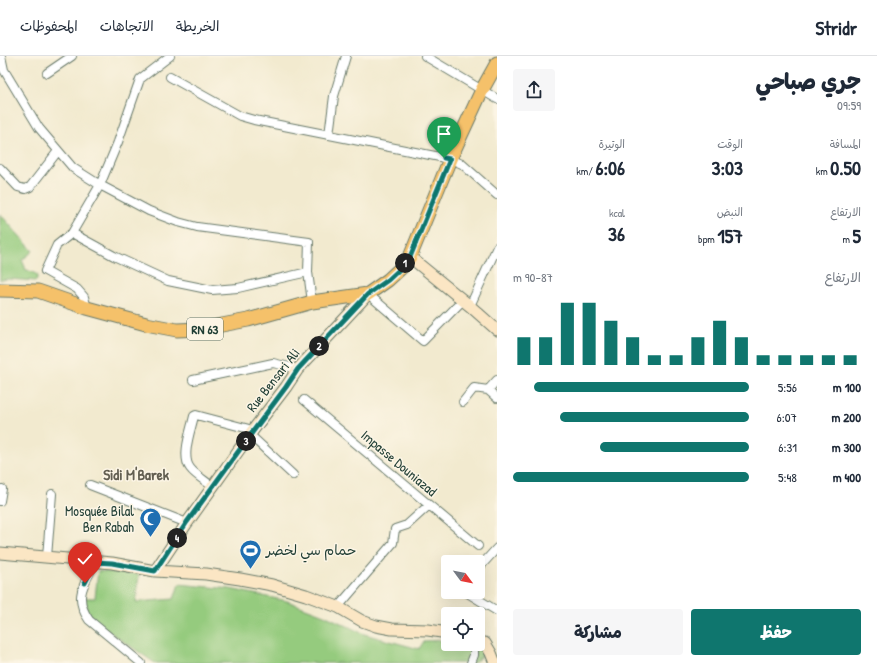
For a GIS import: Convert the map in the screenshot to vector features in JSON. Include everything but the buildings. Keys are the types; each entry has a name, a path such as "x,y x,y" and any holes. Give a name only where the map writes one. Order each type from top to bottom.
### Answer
{"main road":[{"name":"RN 63","path":"0,290 38,291 87,308 146,324 177,330 201,329 248,320 312,302 368,294 388,280 410,257 450,159 482,90 496,66"},
{"path":"410,257 467,303 497,330"},
{"name":"Rue Bensari Ali","path":"155,571 187,522 298,369 368,294"},
{"path":"0,553 112,563 155,571 206,574 240,579 272,585 306,595 338,607 362,621 376,626 392,629 441,632"},
{"path":"485,643 497,645"},
{"path":"485,648 491,653 496,662"}],"street":[{"path":"1,56 4,70 39,128 73,168 100,185 149,211 197,227 308,242 308,272 312,302"},
{"path":"48,73 72,56"},
{"path":"87,308 84,297 77,289 45,271 57,245 72,233 100,185 118,142 140,79 170,56"},
{"path":"330,135 334,96 346,56"},
{"path":"425,56 497,99"},
{"path":"170,77 240,116 450,159 462,164 497,195"},
{"path":"0,168 18,187 25,189 30,187 58,151"},
{"path":"72,233 114,256 168,281 212,290 238,288 308,272"},
{"path":"368,294 423,341 467,303 497,247"},
{"path":"193,380 273,364 298,369"},
{"path":"488,390 497,380"},
{"path":"463,402 474,388 488,390 497,398"},
{"name":"Impasse Douniazad","path":"304,400 478,546"},
{"path":"213,487 191,469 187,462 186,454 194,416 196,415 252,433 294,475"},
{"path":"90,485 187,522"},
{"path":"0,501 2,489"},
{"path":"47,557 52,494"},
{"path":"338,607 393,543 395,529 407,525 429,505"},
{"path":"485,561 497,548"},
{"path":"95,562 81,596 80,602 82,611 89,620 119,647 141,663"},
{"path":"477,599 497,611"},
{"path":"471,663 476,651"}],"green space":[{"path":"0,214 33,251 22,260 25,269 38,275 36,281 9,279 0,280"},
{"path":"98,571 139,574 136,602 174,599 179,584 230,589 287,601 324,615 364,634 419,649 424,641 441,640 441,651 487,651 474,663 155,663 95,622 87,611 85,598 95,598"}],"place":[{"name":"Mosquée Bilal Ben Rabah","path":"150,538"},
{"name":"حمام سي لخضر","path":"251,570"}],"district":[{"name":"Sidi M'Barek","path":"136,475"}],"route":[{"path":"85,583 95,562 112,563 155,571 187,522 298,369 368,294 388,280 410,257 450,159 444,158"}]}
